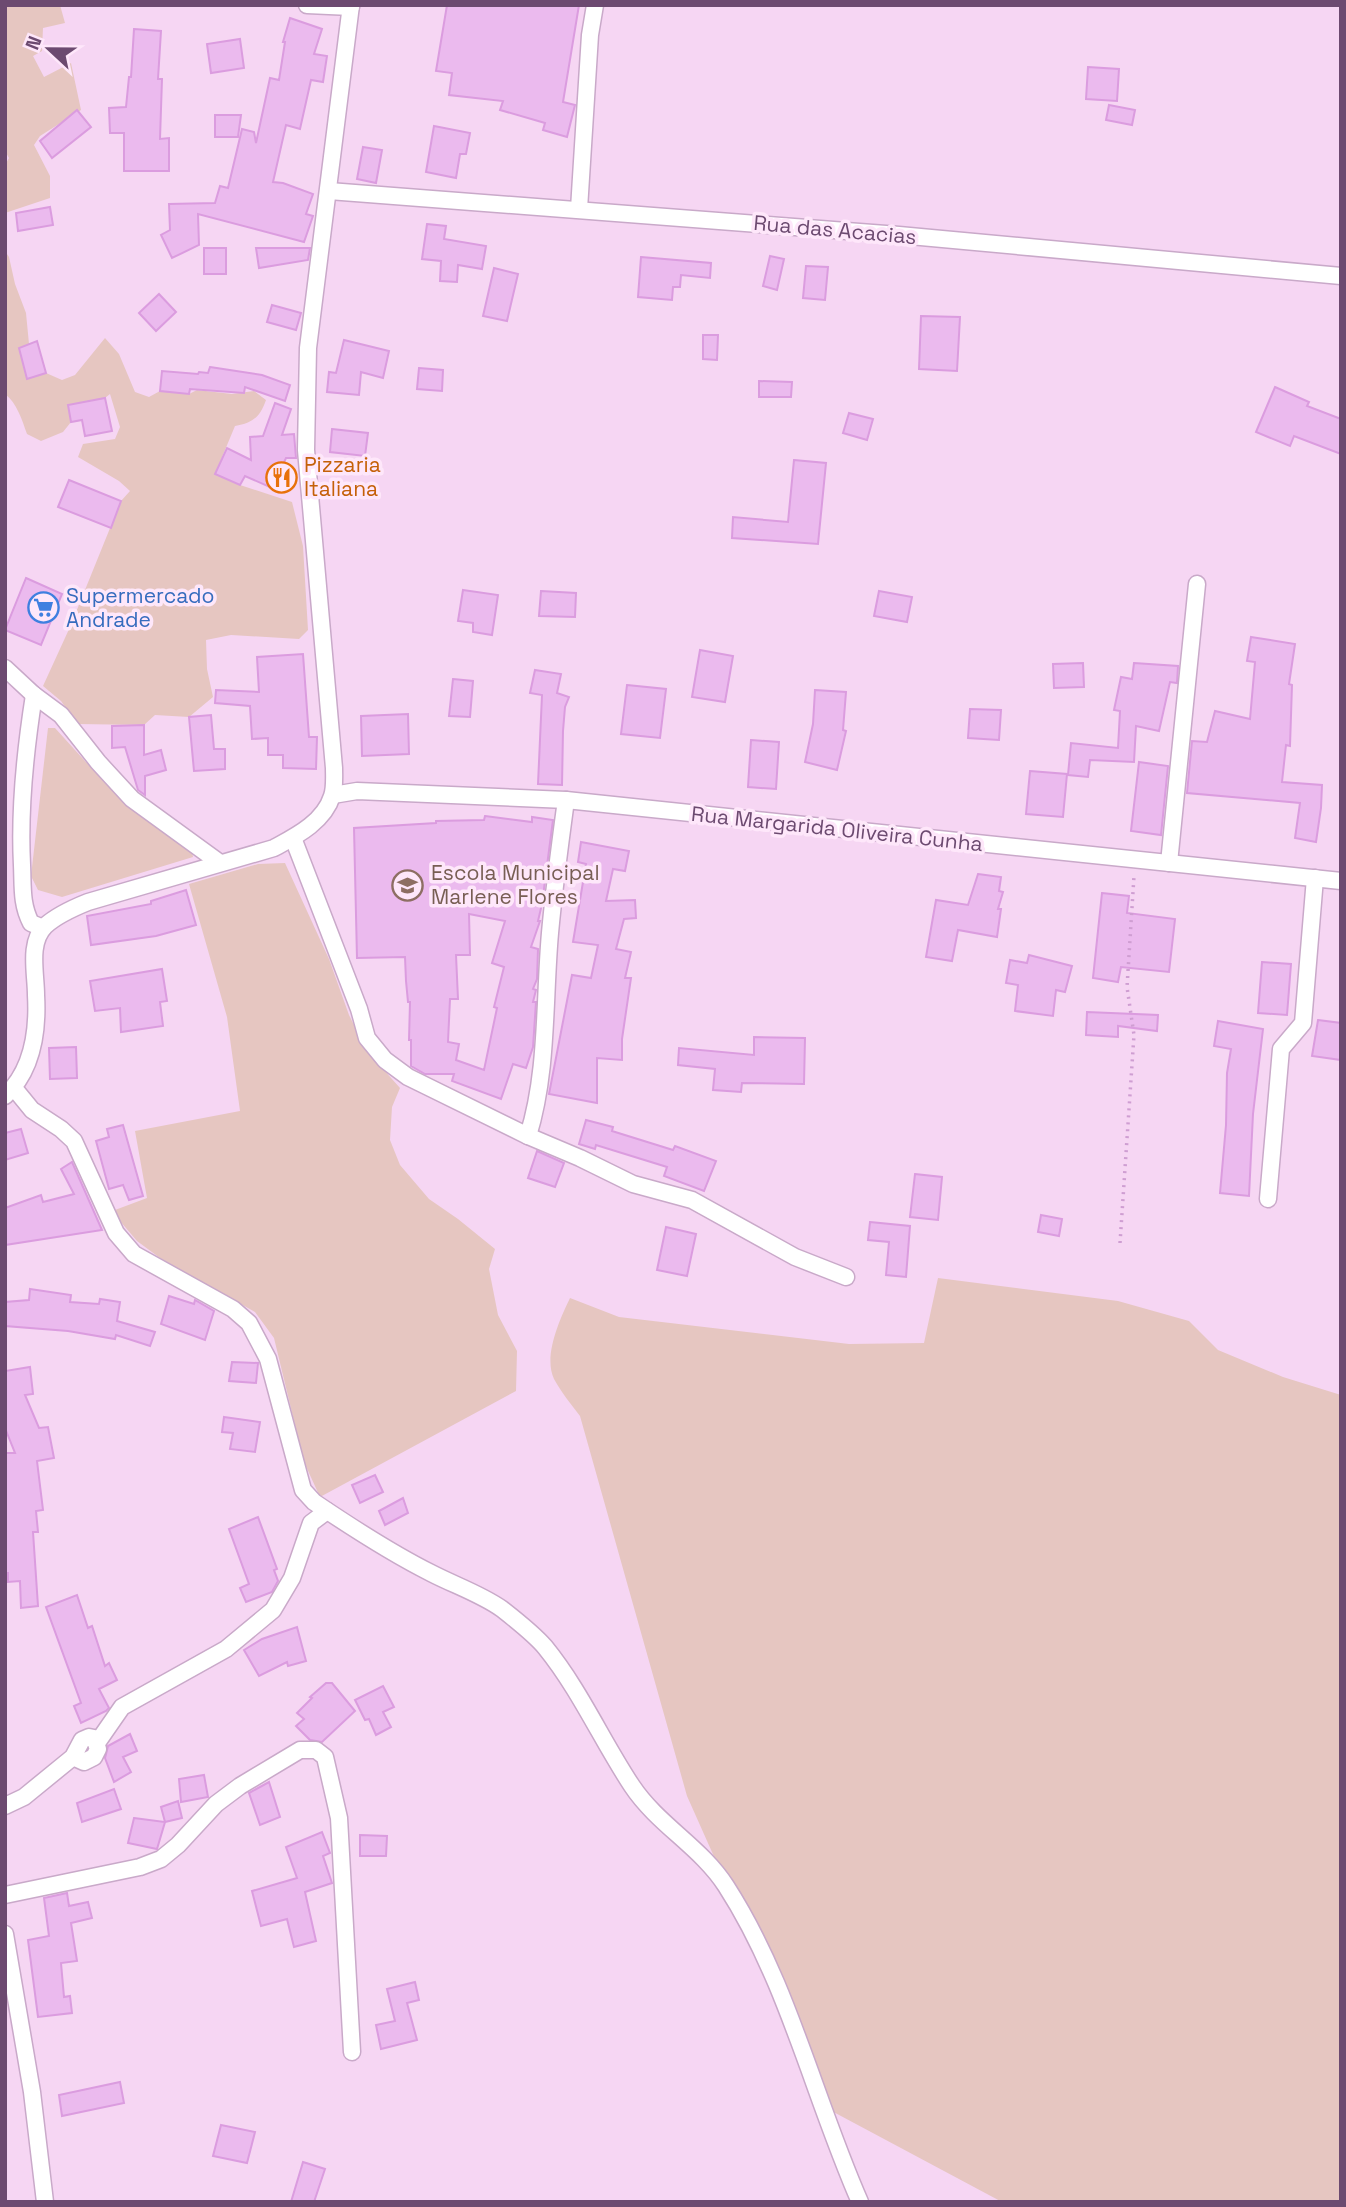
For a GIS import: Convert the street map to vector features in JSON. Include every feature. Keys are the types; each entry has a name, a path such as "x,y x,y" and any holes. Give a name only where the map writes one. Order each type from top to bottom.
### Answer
{"street":[{"path":"307,5 351,6 308,348 306,450 334,768 333,795 320,818 274,848 88,902 64,913 43,928 35,947 37,1020 33,1045 26,1066 10,1092 74,1141 116,1233 134,1254 233,1309 249,1324 268,1359 303,1490 314,1502 429,1572 500,1608 544,1646 635,1790 652,1812 702,1857 724,1883 745,1917 778,1988 837,2151 860,2202"},
{"path":"579,209 590,35 595,5"},
{"name":"Rua das Acacias","path":"329,191 885,234 1341,276"},
{"path":"1169,863 1197,584"},
{"path":"5,668 61,715 132,799 220,863"},
{"path":"34,695 19,835 13,865 24,909 31,923 43,928"},
{"name":"Rua Margarida Oliveira Cunha","path":"333,795 357,792 566,800 1341,881"},
{"path":"527,1136 534,1116 542,1057 550,933 566,800"},
{"path":"293,838 359,1009 367,1038 379,1053 408,1077 527,1136 633,1184 692,1200 794,1257 846,1278"},
{"path":"1268,1199 1280,1049 1303,1023 1315,878"},
{"path":"5,1806 24,1797 73,1757 82,1740 94,1738 97,1743 122,1707 226,1649 273,1610 292,1578 311,1523 327,1511"},
{"path":"5,1895 140,1867 161,1859 178,1845 216,1804 232,1792 300,1750 316,1750 325,1757 339,1818 352,2052"},
{"path":"5,1934 32,2092 45,2202"}],"path":[{"path":"1120,1243 1134,1035 1127,987 1135,860"}],"shaded area":[{"path":"5,5 1341,5 1341,2202 5,2202"},
{"path":"5,5 60,5 65,23 43,28 42,51 33,56 44,77 71,63 81,110 40,136 34,145 50,176 50,198 5,213 5,165 9,158 5,151"},
{"path":"5,251 26,313 29,344 19,349 27,378 46,373 62,380 75,375 105,338 119,354 135,392 149,397 160,391 189,394 197,390 232,394 254,391 266,400 255,418 235,426 215,474 292,502 303,546 308,630 299,639 231,635 206,640 207,669 213,697 189,717 155,715 144,725 77,724 61,701 43,686 121,501 130,491 119,481 78,457 83,444 115,439 120,427 110,394 105,398 68,405 71,422 63,432 41,441 27,434 16,407 5,394"},
{"path":"48,728 55,728 104,782 141,814 192,851 193,857 62,897 38,890 31,876"},
{"path":"285,863 329,959 349,1015 367,1051 400,1088 392,1107 390,1140 400,1165 429,1199 495,1249 489,1269 498,1315 517,1351 516,1391 320,1497 304,1462 274,1338 255,1312 160,1258 137,1241 120,1221 115,1210 147,1198 135,1131 240,1111 227,1017 189,884 258,864"},
{"path":"938,1278 1118,1301 1189,1321 1218,1350 1283,1377 1341,1395 1341,2202 1002,2202 826,2108 687,1796 580,1416 557,1384 551,1370 554,1338 570,1298 619,1317 849,1344 924,1343"}],"building":[{"path":"447,5 579,5 563,102 575,105 567,137 543,130 545,123 500,110 503,101 449,95 452,73 436,71"},
{"path":"290,18 322,29 314,54 327,56 323,82 311,80 300,129 286,125 273,182 313,194 306,214 313,216 304,242 198,214 199,245 172,258 161,235 170,230 169,204 215,203 220,186 228,188 242,129 254,132 256,143 270,78 279,80 283,42"},
{"path":"134,29 161,31 158,79 162,79 160,139 169,138 169,171 124,171 124,133 110,133 109,108 126,107"},
{"path":"240,39 244,68 211,73 207,44"},
{"path":"1088,67 1119,69 1117,101 1086,99"},
{"path":"1109,105 1135,110 1132,125 1106,120"},
{"path":"77,110 91,127 52,158 40,141"},
{"path":"215,115 241,115 238,137 215,137"},
{"path":"434,126 470,133 466,154 460,154 456,178 426,172"},
{"path":"363,147 382,150 376,183 357,179"},
{"path":"50,207 53,225 18,231 16,213"},
{"path":"427,224 446,226 444,239 486,246 482,269 458,265 457,282 440,281 441,261 422,259"},
{"path":"204,248 226,248 226,274 204,274"},
{"path":"256,248 310,248 308,260 259,268"},
{"path":"770,256 784,259 777,290 763,286"},
{"path":"641,257 711,263 710,278 681,275 680,287 673,287 672,300 638,297"},
{"path":"806,266 828,267 825,300 803,298"},
{"path":"494,268 518,274 507,321 483,316"},
{"path":"159,294 176,312 156,331 139,313"},
{"path":"272,305 301,313 296,330 267,322"},
{"path":"921,316 960,317 957,371 919,369"},
{"path":"703,335 718,335 717,360 703,359"},
{"path":"344,340 389,351 383,378 361,372 359,395 327,392 329,372 336,373"},
{"path":"37,341 46,373 27,379 19,348"},
{"path":"210,367 262,375 290,385 285,401 245,387 244,393 190,389 189,394 160,391 162,371 198,374 208,373"},
{"path":"419,368 443,370 442,391 417,389"},
{"path":"759,381 792,382 791,397 759,397"},
{"path":"1275,387 1309,402 1307,406 1341,419 1341,454 1294,436 1290,446 1256,432"},
{"path":"105,398 112,431 85,436 82,420 71,422 68,405"},
{"path":"275,403 291,409 282,435 294,434 296,458 286,458 272,488 245,476 240,485 215,474 227,448 251,460 250,437 263,436"},
{"path":"849,413 873,419 867,440 843,433"},
{"path":"332,429 368,433 365,456 330,452"},
{"path":"794,460 826,463 818,544 732,538 733,517 788,522"},
{"path":"69,480 121,501 111,528 58,507"},
{"path":"26,578 62,594 41,645 5,630"},
{"path":"463,590 498,595 492,635 473,632 473,623 458,621"},
{"path":"541,591 576,593 575,617 539,616"},
{"path":"879,591 912,597 907,622 874,616"},
{"path":"1251,637 1295,644 1289,684 1292,685 1290,746 1286,745 1282,782 1322,785 1316,842 1295,838 1300,803 1187,793 1192,741 1207,742 1215,711 1250,719 1255,662 1247,661"},
{"path":"700,650 733,656 725,702 692,697"},
{"path":"303,654 309,737 317,737 316,769 283,768 283,755 268,755 268,738 252,739 250,706 215,703 216,690 259,692 257,657"},
{"path":"1083,663 1084,687 1054,688 1053,664"},
{"path":"1134,663 1178,666 1177,683 1170,682 1159,731 1136,726 1134,762 1090,760 1088,777 1068,775 1071,743 1118,748 1120,711 1114,710 1121,677 1132,679"},
{"path":"535,670 561,674 557,693 569,697 565,707 563,731 562,785 538,784 542,695 530,693"},
{"path":"453,679 473,681 470,717 449,716"},
{"path":"627,685 666,689 660,738 621,734"},
{"path":"815,690 846,692 843,730 846,731 837,770 805,762 813,724"},
{"path":"970,709 1001,710 999,740 968,738"},
{"path":"408,714 409,754 362,756 361,716"},
{"path":"211,715 214,749 225,749 225,769 194,771 189,717"},
{"path":"144,725 144,755 161,750 166,770 145,776 145,795 138,790 125,747 112,748 112,726"},
{"path":"751,740 779,742 776,789 748,787"},
{"path":"1139,762 1168,766 1161,835 1131,831"},
{"path":"1030,771 1067,774 1063,817 1026,814"},
{"path":"485,816 532,822 532,817 553,820 540,921 531,947 538,949 537,979 533,989 536,990 533,1002 536,1002 533,1047 526,1068 513,1064 501,1099 452,1081 454,1074 425,1074 411,1066 410,1002 405,957 357,958 354,828 484,820","holes":["469,914 505,921 492,963 504,967 494,1007 497,1008 484,1070 456,1060 459,1044 448,1042 450,999 458,999 456,955 470,955"]},
{"path":"581,842 629,851 625,871 613,869 606,901 635,900 636,918 624,919 616,949 631,952 625,978 631,978 622,1039 622,1060 597,1058 597,1103 549,1094 572,975 591,978 598,945 573,942 586,864 578,862"},
{"path":"978,874 1001,877 999,891 1003,892 998,909 1001,909 997,937 958,930 952,961 926,957 936,900 968,905"},
{"path":"186,890 196,925 156,936 91,945 87,916 151,904 151,901"},
{"path":"1102,893 1129,896 1127,913 1175,919 1169,972 1121,967 1118,982 1093,978"},
{"path":"1029,955 1072,966 1065,992 1056,990 1053,1016 1015,1011 1018,985 1006,983 1010,960 1027,963"},
{"path":"1262,962 1291,964 1287,1015 1258,1013"},
{"path":"162,969 167,1001 160,1002 163,1026 121,1032 120,1008 95,1011 90,981"},
{"path":"1087,1012 1158,1015 1157,1031 1118,1026 1118,1037 1086,1035"},
{"path":"1318,1020 1341,1023 1341,1060 1312,1056"},
{"path":"1218,1021 1263,1029 1253,1114 1249,1196 1220,1193 1227,1073 1231,1049 1214,1046"},
{"path":"754,1037 805,1038 804,1084 742,1083 741,1092 713,1090 715,1069 678,1065 679,1048 754,1055"},
{"path":"76,1047 77,1078 50,1079 49,1048"},
{"path":"586,1120 613,1127 612,1131 673,1150 675,1146 716,1161 704,1191 664,1176 667,1167 596,1145 595,1149 579,1144"},
{"path":"123,1125 143,1196 129,1200 123,1185 109,1189 96,1141 109,1137 107,1129"},
{"path":"21,1129 28,1153 5,1160 5,1133"},
{"path":"537,1151 564,1163 555,1187 528,1178"},
{"path":"72,1162 102,1230 5,1245 5,1208 41,1195 43,1202 74,1194 61,1169"},
{"path":"915,1174 942,1177 938,1220 910,1217"},
{"path":"1041,1215 1062,1219 1059,1236 1038,1232"},
{"path":"870,1222 910,1226 906,1277 886,1275 889,1242 868,1240"},
{"path":"666,1227 696,1234 687,1276 657,1270"},
{"path":"30,1289 71,1295 70,1302 99,1304 100,1299 120,1302 117,1321 155,1332 150,1346 116,1335 115,1339 68,1331 5,1326 5,1302 29,1300"},
{"path":"169,1296 194,1304 195,1300 214,1311 205,1340 161,1324"},
{"path":"232,1362 258,1363 256,1383 229,1381"},
{"path":"30,1367 33,1394 25,1395 39,1428 48,1427 54,1458 37,1461 43,1510 36,1511 38,1532 33,1532 38,1606 21,1608 20,1581 8,1582 8,1573 5,1573 5,1453 15,1453 5,1428 5,1371"},
{"path":"224,1417 260,1422 255,1452 230,1449 233,1433 222,1432"},
{"path":"375,1475 383,1492 360,1503 352,1485"},
{"path":"403,1498 408,1513 385,1525 379,1511"},
{"path":"258,1517 277,1569 274,1570 278,1581 272,1592 246,1602 240,1588 249,1584 229,1529"},
{"path":"77,1595 88,1628 92,1626 105,1666 109,1663 117,1680 99,1689 109,1708 81,1723 74,1706 81,1703 46,1607"},
{"path":"297,1627 306,1661 288,1666 287,1662 259,1676 244,1650 262,1639"},
{"path":"326,1683 332,1683 355,1711 322,1742 310,1740 296,1726 304,1719 297,1713"},
{"path":"383,1686 394,1707 383,1712 391,1727 376,1735 369,1719 365,1720 355,1700"},
{"path":"130,1734 137,1751 123,1757 131,1772 114,1782 105,1758 108,1746"},
{"path":"204,1775 208,1797 181,1802 179,1779"},
{"path":"269,1782 280,1817 260,1825 249,1793"},
{"path":"114,1789 121,1809 82,1822 77,1803"},
{"path":"178,1801 182,1818 165,1822 161,1807"},
{"path":"134,1818 165,1822 157,1849 128,1843"},
{"path":"322,1832 330,1853 323,1856 332,1883 305,1892 316,1941 294,1947 287,1919 261,1926 252,1891 297,1878 286,1847"},
{"path":"360,1835 387,1836 386,1856 360,1856"},
{"path":"67,1893 69,1906 88,1902 92,1918 71,1923 77,1961 61,1963 64,1997 70,1996 72,2013 38,2017 28,1940 49,1936 44,1898"},
{"path":"415,1982 419,2000 407,2003 417,2040 381,2049 376,2025 395,2021 387,1989"},
{"path":"120,2082 124,2103 62,2116 59,2095"},
{"path":"221,2125 255,2132 247,2163 213,2156"},
{"path":"303,2162 325,2169 314,2202 291,2202"}],"place":[{"name":"Pizzaria Italiana","path":"281,477"},
{"name":"Supermercado Andrade","path":"43,608"},
{"name":"Escola Municipal Marlene Flores","path":"408,885"}]}
